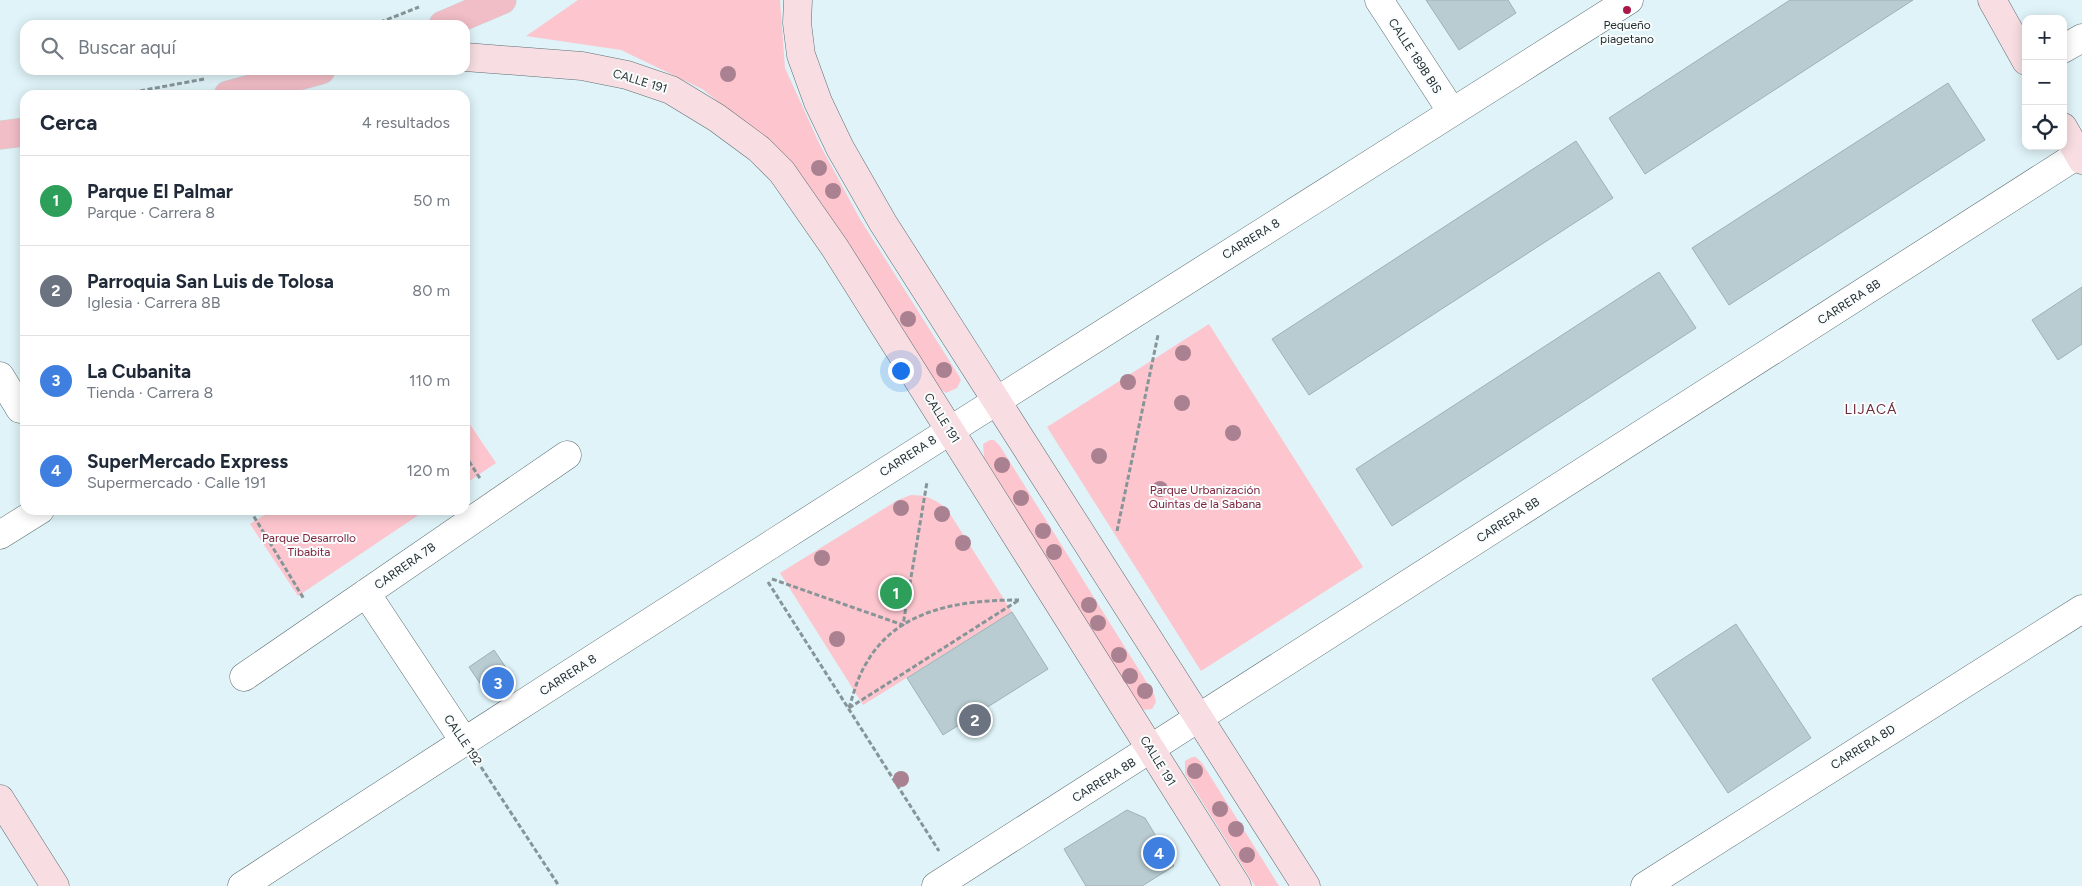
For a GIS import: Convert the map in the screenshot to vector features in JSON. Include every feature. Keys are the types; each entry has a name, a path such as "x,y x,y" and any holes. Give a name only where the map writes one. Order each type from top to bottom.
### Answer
{"main road":[{"path":"436,14 502,0"},
{"path":"229,90 297,75"},
{"path":"0,135 20,133"}],"street":[{"path":"798,0 797,23 801,56 818,102 840,148 883,223 1306,886"},
{"name":"CALLE 189B BIS","path":"1379,0 1452,112"},
{"name":"CARRERA 8","path":"242,886 464,741 950,430 1629,0"},
{"path":"1992,0 2022,53"},
{"path":"2067,47 2082,38"},
{"name":"CALLE 191","path":"470,57 582,66 627,75 671,90 716,118 759,149 782,172 835,248 1237,886"},
{"path":"2067,134 2080,157"},
{"name":"CARRERA 8B","path":"936,886 2080,157"},
{"path":"0,376 20,408"},
{"name":"CARRERA 7B","path":"244,677 567,456"},
{"path":"0,535 32,515"},
{"name":"CALLE 192","path":"366,593 464,741"},
{"name":"CARRERA 8D","path":"1645,886 2082,609"},
{"path":"0,799 55,886"}],"path":[{"path":"402,20 436,14"},
{"path":"1116,536 1158,334"},
{"path":"903,625 927,482"},
{"path":"253,515 320,625"},
{"path":"903,625 765,577 939,851"},
{"path":"1019,600 849,708 856,682 868,660 884,640 903,625 931,610 959,603 1019,600"},
{"name":"CALLE 192","path":"464,741 559,886"}],"green space":[{"path":"578,0 780,0 785,68 820,145 860,219 959,376 961,380 957,388 946,393 939,388 774,146 702,89 621,50 526,36"},
{"name":"Parque Urbanización Quintas de la Sabana","path":"1209,324 1363,567 1201,671 1047,427"},
{"path":"470,424 496,463 470,481"},
{"path":"994,440 1000,446 1154,694 1156,702 1152,709 1144,710 1137,704 984,457 983,444"},
{"path":"911,495 930,498 947,509 1012,612 863,705 780,573 898,500"},
{"name":"Parque Desarrollo Tibabita","path":"264,515 419,515 298,596 250,524"},
{"path":"1196,757 1202,763 1279,886 1255,886 1185,774 1185,761"}],"building":[{"path":"1426,0 1508,0 1516,13 1459,50"},
{"path":"1790,0 1913,0 1645,174 1609,118"},
{"path":"1948,83 1985,140 1729,305 1692,248"},
{"path":"1576,141 1613,198 1309,395 1272,339"},
{"path":"1659,272 1696,328 1392,526 1356,469"},
{"path":"2082,287 2082,344 2058,360 2032,320"},
{"path":"1012,612 1048,669 943,735 907,678"},
{"path":"1736,624 1811,738 1728,793 1652,679"},
{"path":"494,650 513,678 488,695 469,667"},
{"path":"1127,810 1145,818 1174,866 1142,886 1086,886 1064,849"}],"place":[{"name":"Pequeño piagetano","path":"1627,10"},
{"name":"Parque El Palmar","path":"896,593"},
{"name":"La Cubanita","path":"498,683"},
{"name":"Parroquia San Luis de Tolosa","path":"975,720"},
{"name":"SuperMercado Express","path":"1159,853"}],"district":[{"name":"LIJACÁ","path":"1871,409"}]}
